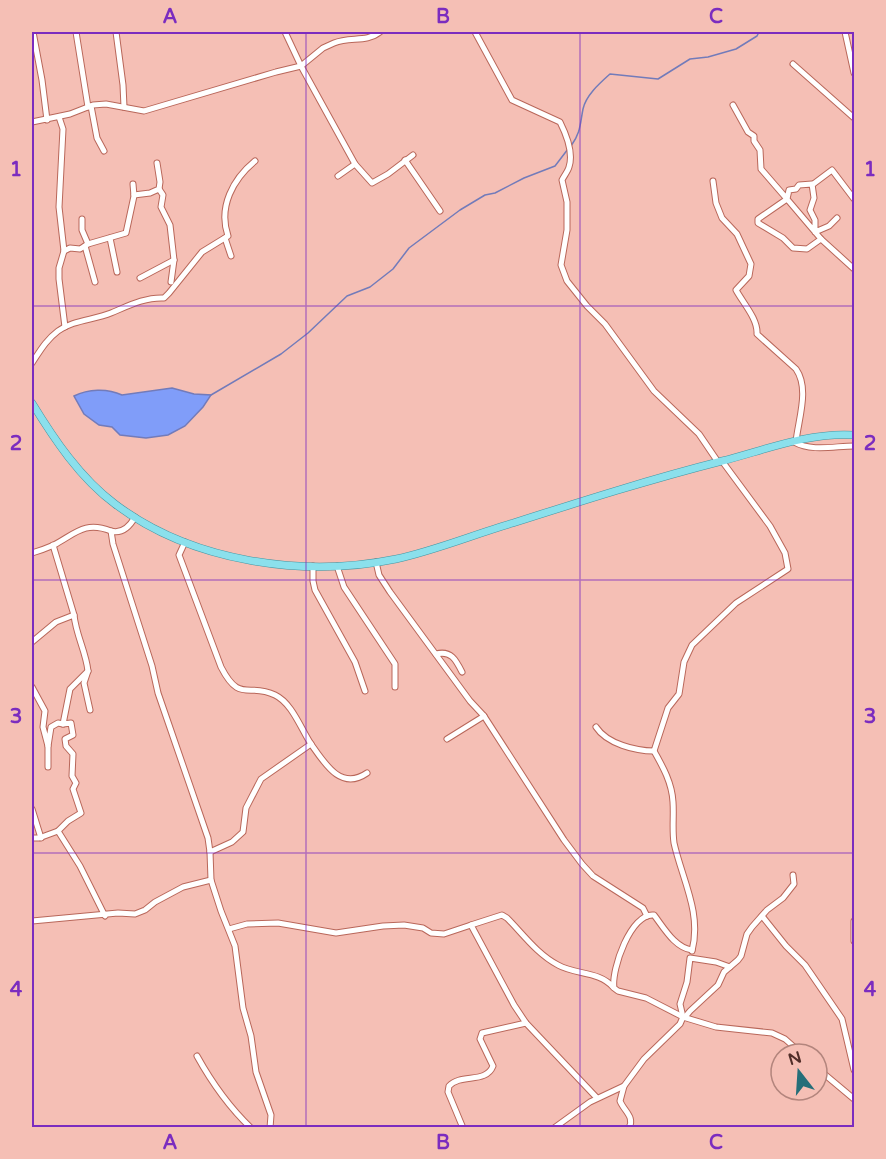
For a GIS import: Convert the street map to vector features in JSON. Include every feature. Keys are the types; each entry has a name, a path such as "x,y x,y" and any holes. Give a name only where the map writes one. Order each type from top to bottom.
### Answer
{"main road":[{"path":"32,403 56,441 83,473 114,503 135,517 184,542 230,556 275,566 337,566 397,558 651,479 795,442 823,436 855,435"}],"street":[{"path":"33,32 47,120"},
{"path":"76,32 89,106 97,138 104,151"},
{"path":"116,32 124,107"},
{"path":"285,32 355,164 372,183 388,174 413,154"},
{"path":"337,32 340,40"},
{"path":"32,122 59,117 89,106 106,104 144,111 301,66 323,48 340,40 372,38 380,32"},
{"path":"475,32 512,100 553,117 560,122 566,134 569,143 570,165 562,180 567,202 567,222 561,266 567,281 605,324 654,391 699,434 771,526 785,553 789,567 783,574 751,591 736,603 692,645 684,662 679,694 668,708 654,751 672,793 674,839 696,926 687,982 680,1004 684,1017"},
{"path":"845,32 855,73"},
{"path":"793,64 855,118"},
{"path":"733,105 748,132 754,136 754,141 760,150 761,169 821,239 855,269"},
{"path":"59,117 63,129 59,207 64,251 59,268 59,279 65,327"},
{"path":"405,160 440,211"},
{"path":"32,363 47,340 65,327 110,313 127,305 156,297 164,298 202,252 228,236 224,216 230,193 239,177 255,161"},
{"path":"157,163 159,189 163,195 161,207 170,225 174,260 171,282"},
{"path":"338,176 355,164"},
{"path":"821,239 807,249 793,248 783,238 758,223 758,219 787,199 789,190 796,189 799,185 812,185 832,170 855,199"},
{"path":"713,181 716,203 722,218 732,227 751,264 749,276 736,291 753,316 758,328 757,334 796,369 800,376 801,406 795,442 802,447 815,448 855,446"},
{"path":"64,251 126,233 134,195 133,184"},
{"path":"812,185 814,198 810,210 815,220 815,232"},
{"path":"134,195 159,189"},
{"path":"815,232 829,226 837,218"},
{"path":"82,219 82,230 95,282"},
{"path":"110,238 117,272"},
{"path":"225,238 231,256"},
{"path":"140,278 174,260"},
{"path":"32,553 87,527 99,527 119,532 126,528 135,517"},
{"path":"111,531 158,693 197,803 210,852 211,880 238,961 243,1008 254,1063 271,1115 270,1128"},
{"path":"184,542 179,555 228,680 243,691 267,693 285,703 310,744 339,777 351,780 358,779 367,773"},
{"path":"53,545 87,662 88,671 84,682 90,710"},
{"path":"376,562 382,580 484,716 582,864 593,876 643,908 647,916"},
{"path":"314,566 315,590 355,662 365,691"},
{"path":"337,566 344,587 395,664 395,687"},
{"path":"32,642 56,622 74,615"},
{"path":"436,654 451,655 462,672"},
{"path":"63,724 70,689 88,671"},
{"path":"32,687 45,711 43,727 48,746"},
{"path":"447,739 484,716"},
{"path":"32,838 42,838 58,831 81,813 73,789 76,783 72,776 73,754 66,746 65,740 73,735 71,723 58,723 51,727 48,767"},
{"path":"596,727 606,737 627,746 642,751 654,751"},
{"path":"210,852 231,842 243,832 246,808 261,779 310,744"},
{"path":"32,809 42,838"},
{"path":"58,831 80,866 105,916"},
{"path":"629,1128 631,1118 620,1101 624,1086 641,1062 674,1031 690,1011 718,986 722,975 741,956 747,934 762,916 791,890 794,884 793,875"},
{"path":"32,921 138,913 183,887 211,880"},
{"path":"229,929 247,924 279,923 336,933 404,925 423,928 431,933 439,934 449,933 502,915 543,955 560,966 607,980 618,991 646,998 684,1017 721,1029 772,1033 788,1042"},
{"path":"614,988 614,978 628,936 636,924 647,916 654,915 681,946 692,950"},
{"path":"762,916 805,965 842,1019 855,1070"},
{"path":"855,921 855,941"},
{"path":"471,925 526,1023 597,1098"},
{"path":"690,958 716,962 730,967"},
{"path":"463,1128 448,1092 449,1086 456,1080 478,1078 492,1070 493,1066 480,1039 482,1034 526,1023"},
{"path":"197,1056 218,1090 251,1128"},
{"path":"829,1078 855,1099"},
{"path":"554,1128 597,1098 624,1086"}],"water":[{"path":"172,388 194,394 211,395 185,426 168,435 146,438 120,435 112,427 99,425 84,414 74,396 98,390 122,395"}],"waterway":[{"path":"571,146 578,132 587,99 610,74 658,79 690,59 708,57 736,49 757,36 759,32"},
{"path":"211,395 281,354 308,333 347,296 370,287 393,269 409,248 460,210 485,195 495,193 555,166 568,149"}]}
